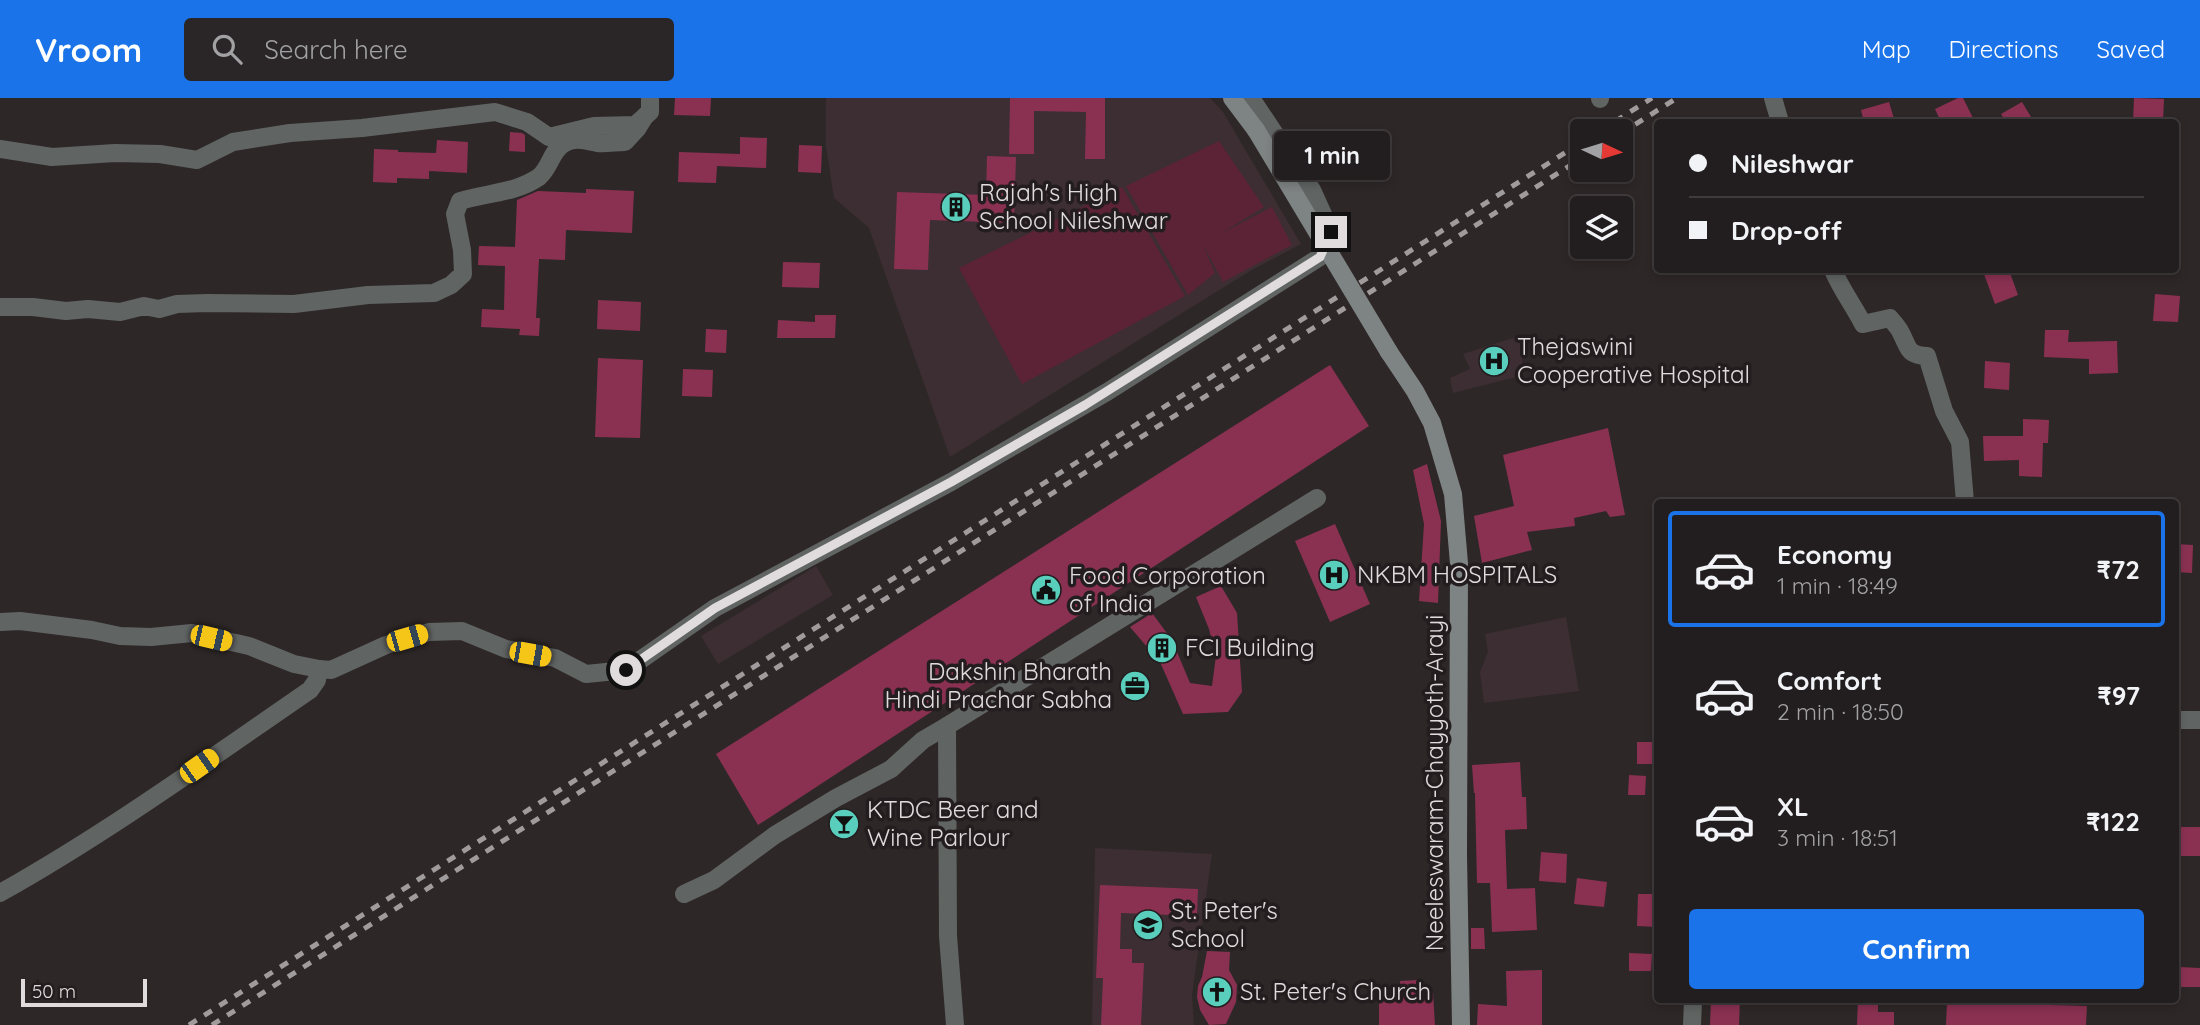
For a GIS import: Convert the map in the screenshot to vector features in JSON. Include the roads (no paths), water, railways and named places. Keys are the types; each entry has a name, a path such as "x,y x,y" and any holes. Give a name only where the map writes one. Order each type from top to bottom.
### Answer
{"main road":[{"name":"Neeleswaram-Chayyoth-Arayi","path":"1232,98 1256,130 1415,391 1432,424 1453,494 1459,564 1458,856 1461,1025"}],"street":[{"path":"0,622 20,621 120,636 192,634 249,646 294,664 319,670 331,670 386,645 429,632 462,631 506,649 555,658 586,674 626,670 715,608 939,488 1107,392 1320,257 1331,232 1312,190 1251,98"},
{"path":"1773,98 1779,119"},
{"path":"0,149 51,157 115,153 160,154 197,160 233,142 290,133 362,128 495,112 527,122 549,137 594,127 635,125 648,107"},
{"path":"0,307 120,312 144,306 159,309 177,304 294,304 368,295 434,293 451,285 463,274 462,250 455,214 460,201 511,189 538,177 550,164 555,151 566,142 625,142 637,130 648,107"},
{"path":"1834,273 1863,324 1890,318 1902,334 1906,346 1916,355 1927,356 1944,411 1960,442 1965,499"},
{"path":"684,894 714,880 775,835 891,769 923,740 1317,498"},
{"path":"0,893 33,875 177,782 310,690 317,680 319,670"},
{"path":"2179,720 2200,720"},
{"path":"947,726 948,936 955,1025"},
{"path":"1692,1025 1693,1003"}],"railway":[{"path":"1619,119 1652,98"},
{"path":"1633,126 1677,98"},
{"path":"189,1025 1570,150"},
{"path":"212,1025 1570,166"}],"place":[{"name":"Rajah's High School Nileshwar","path":"956,207"},
{"name":"Thejaswini Cooperative Hospital","path":"1494,361"},
{"name":"NKBM HOSPITALS","path":"1334,575"},
{"name":"Food Corporation of India","path":"1046,590"},
{"name":"FCI Building","path":"1162,648"},
{"name":"Dakshin Bharath Hindi Prachar Sabha","path":"1135,686"},
{"name":"KTDC Beer and Wine Parlour","path":"844,824"},
{"name":"St. Peter's School","path":"1148,925"},
{"name":"St. Peter's Church","path":"1217,992"}]}
